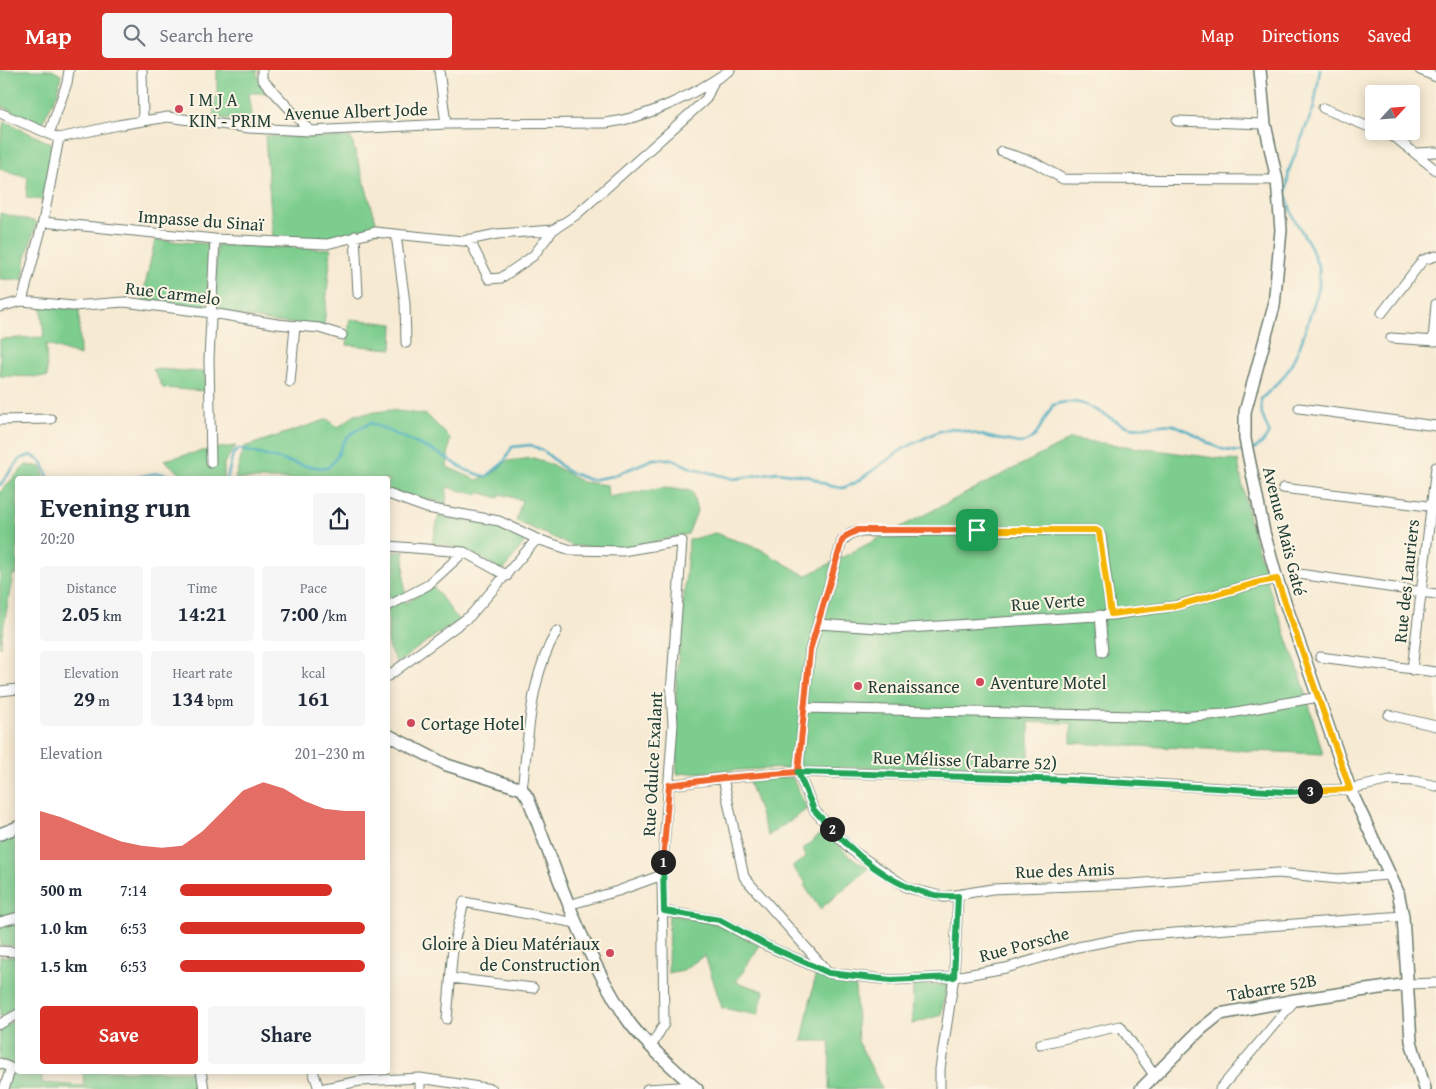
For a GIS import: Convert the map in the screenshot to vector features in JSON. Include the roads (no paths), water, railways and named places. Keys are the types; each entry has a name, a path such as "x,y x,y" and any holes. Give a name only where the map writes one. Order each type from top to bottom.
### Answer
{"street":[{"path":"49,134 68,83 69,70"},
{"path":"142,70 143,121"},
{"path":"262,70 262,79 310,131"},
{"path":"440,70 446,124"},
{"name":"Avenue Albert Jode","path":"59,138 168,117 249,128 310,131 446,124 606,123 631,120 714,81 730,70"},
{"name":"Avenue Maïs Gaté","path":"1260,70 1265,124 1276,180 1281,230 1274,306 1245,412 1247,452 1277,579 1350,789 1388,875 1398,892 1403,916 1409,984 1411,1041 1425,1089"},
{"path":"1425,71 1436,77"},
{"path":"469,240 489,279 501,278 533,256 553,230 583,209 695,109 706,98 714,81"},
{"path":"1322,108 1365,125"},
{"path":"0,113 59,138 43,222 22,301"},
{"path":"1177,120 1265,124"},
{"path":"1398,140 1416,152 1436,170"},
{"path":"1002,152 1034,162 1063,179 1276,180"},
{"path":"1416,152 1436,152"},
{"name":"Impasse du Sinaï","path":"43,222 215,239 326,244 376,232 469,240 497,234 553,230"},
{"path":"396,235 405,304 406,342"},
{"path":"356,236 358,294"},
{"path":"211,463 208,359 215,239"},
{"path":"1382,313 1423,260 1436,256"},
{"name":"Rue Carmelo","path":"0,308 22,301 73,306 124,302 319,328 342,335"},
{"path":"1392,338 1434,341 1436,304"},
{"path":"290,382 296,326"},
{"path":"1299,408 1436,426"},
{"path":"0,420 51,419"},
{"name":"Rue des Lauriers","path":"1412,670 1433,507 1436,466"},
{"path":"1283,488 1433,507"},
{"path":"390,495 427,508 499,521 537,538 507,576 464,622 390,675"},
{"path":"798,772 810,650 842,541 846,536 858,530 1096,530 1101,536 1111,614"},
{"name":"Rue Odulce Exalant","path":"537,538 571,550 622,551 682,541 671,693 673,724 662,875 664,911 664,1024 652,1046"},
{"path":"390,546 464,552 507,576"},
{"path":"390,605 428,585 464,552"},
{"path":"1299,574 1436,594"},
{"name":"Rue Verte","path":"818,624 893,629 1111,614 1176,606 1277,579"},
{"path":"1100,615 1103,652"},
{"path":"522,789 537,682 546,648 557,631"},
{"path":"1320,657 1436,672"},
{"path":"0,691 15,689"},
{"path":"804,708 1175,717 1225,714 1318,697"},
{"path":"1388,715 1436,726"},
{"path":"390,736 447,765 522,789 528,798 568,905 600,973 628,1021 696,1088"},
{"name":"Rue Mélisse (Tabarre 52)","path":"669,785 723,778 798,772 1071,780 1288,792 1350,789 1390,780 1414,781 1436,786"},
{"name":"Rue des Amis","path":"798,772 814,810 850,849 908,888 944,897 992,889 1132,884 1278,873 1338,879 1388,875"},
{"path":"723,778 744,877 829,973"},
{"path":"0,834 15,828"},
{"path":"568,905 618,891 662,875"},
{"path":"940,1089 940,1069 954,977 958,896"},
{"path":"447,1019 454,947 464,902 576,922"},
{"name":"Rue Porsche","path":"664,911 720,920 766,945 829,973 891,980 954,977 1006,968 1078,947 1134,936 1403,916"},
{"path":"0,922 15,918"},
{"path":"0,951 15,952"},
{"path":"450,978 532,988"},
{"path":"1409,984 1436,984"},
{"name":"Tabarre 52B","path":"1141,1089 1200,1030 1220,1014 1295,1000 1409,984"},
{"path":"1220,1089 1295,1000"},
{"path":"0,1024 15,1016"},
{"path":"1040,1044 1120,1026 1154,1076"},
{"path":"0,1063 11,1068 4,1089"},
{"path":"671,1088 676,1078 674,1067"},
{"path":"201,1074 204,1089"},
{"path":"314,1074 320,1089 360,1081 420,1078 492,1089"},
{"path":"420,1078 420,1089"},
{"path":"647,1089 696,1088"}],"waterway":[{"path":"1250,450 1262,444 1269,432 1262,415 1261,399 1281,380 1289,369 1300,346 1319,288 1319,269 1311,247 1293,217 1286,194 1289,170 1314,107 1320,70"},
{"path":"228,476 233,454 239,449 306,466 327,468 335,460 348,437 371,423 438,453 466,470 486,477 504,462 512,447 531,445 545,452 567,471 590,480 613,476 653,459 671,459 692,468 734,479 777,472 808,476 830,486 843,488 855,483 903,449 937,432 952,428 997,439 1020,443 1026,442 1035,436 1053,405 1065,402 1075,402 1094,408 1131,427 1142,428 1163,424 1173,425 1183,428 1224,450 1244,451"},
{"path":"0,485 20,459 31,455 42,462 48,476"},
{"path":"144,476 160,474 171,476"}],"place":[{"name":"I M J A KIN - PRIM","path":"179,109"},
{"name":"Aventure Motel","path":"980,682"},
{"name":"Renaissance","path":"858,686"},
{"name":"Cortage Hotel","path":"411,723"},
{"name":"Gloire à Dieu Matériaux de Construction","path":"610,953"}]}
